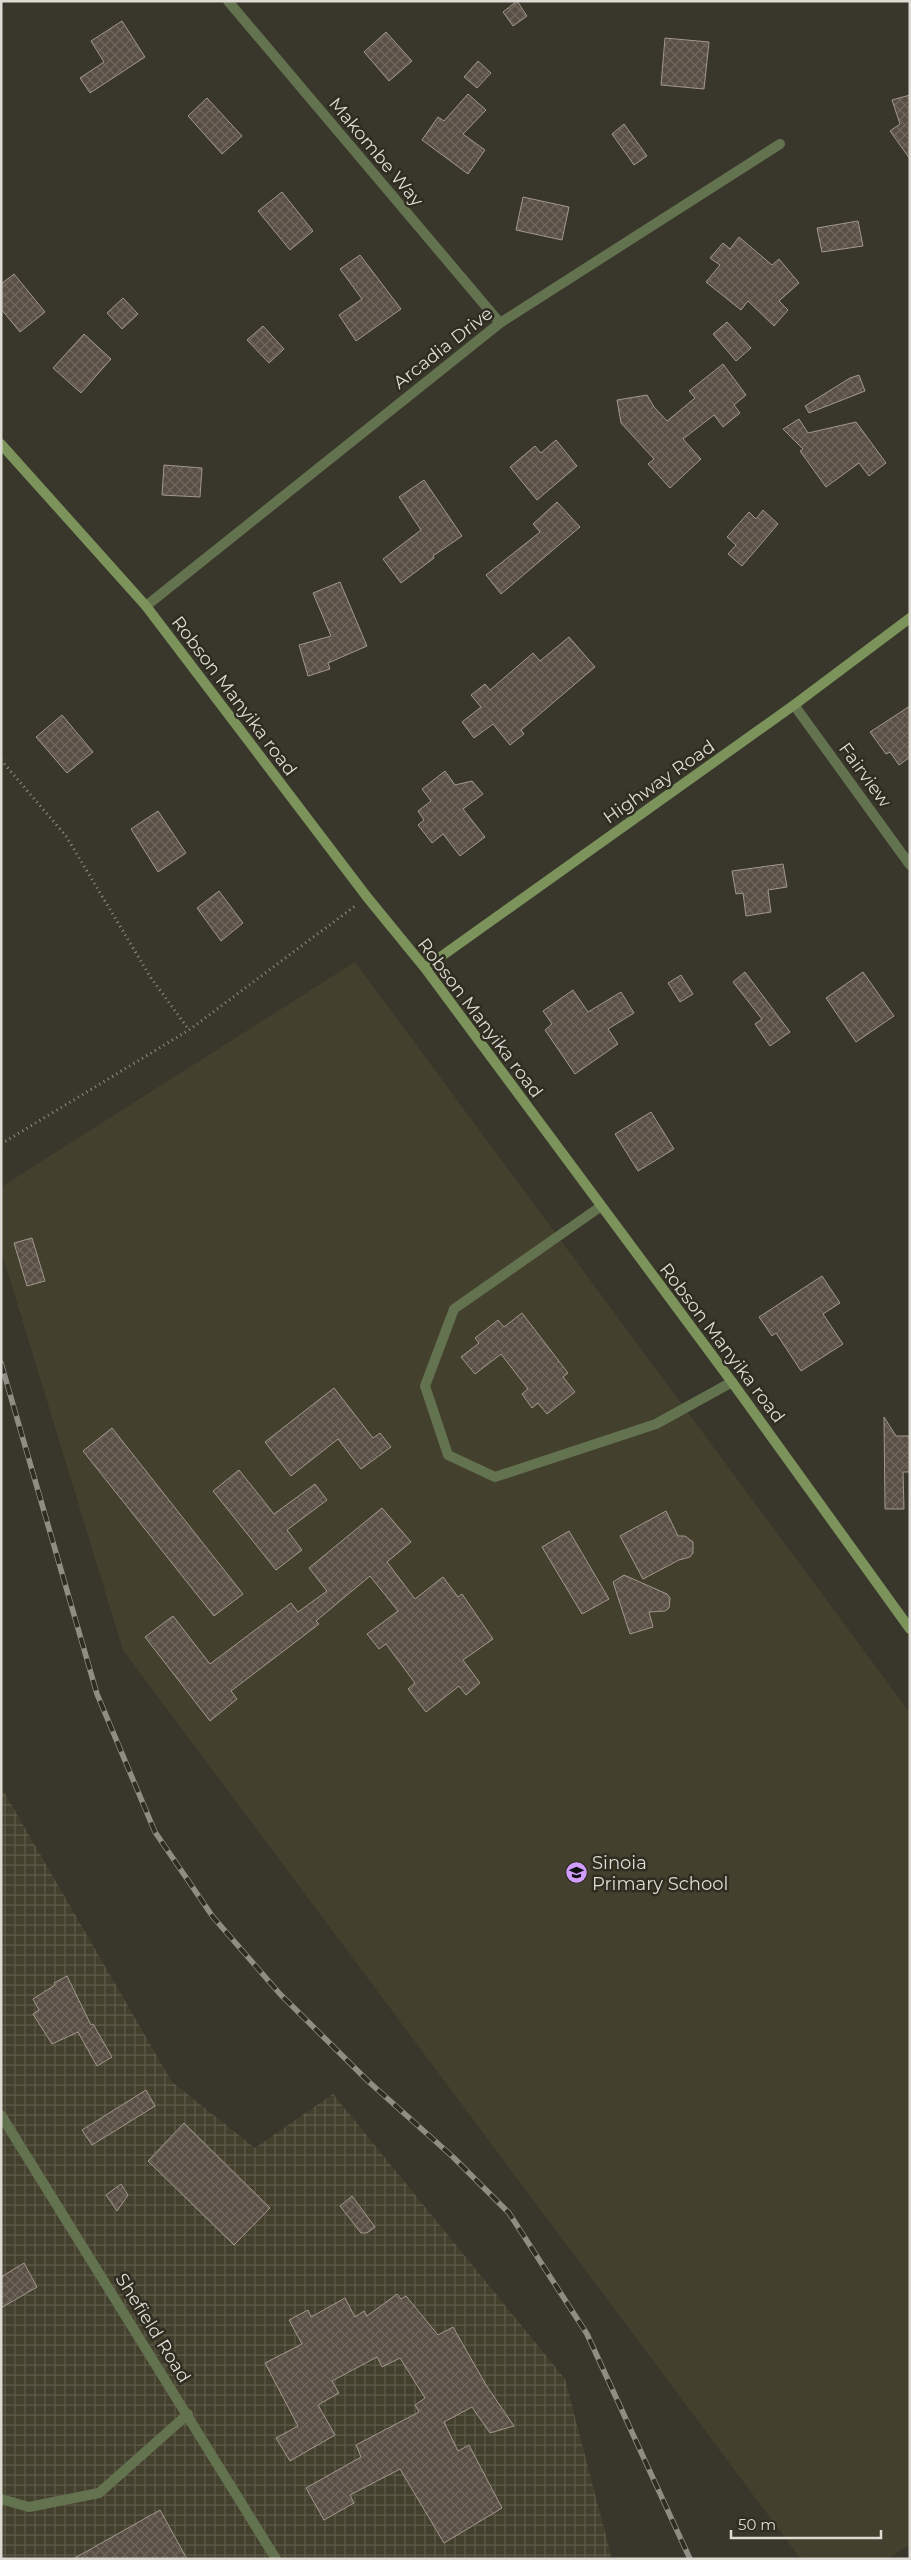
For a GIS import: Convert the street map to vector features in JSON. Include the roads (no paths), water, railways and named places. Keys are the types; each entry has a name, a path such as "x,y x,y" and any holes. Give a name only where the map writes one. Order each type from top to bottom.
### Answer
{"street":[{"name":"Makombe Way","path":"228,1 500,323"},
{"name":"Arcadia Drive","path":"146,606 500,323 780,144"},
{"name":"Robson Manyika road","path":"1,444 146,606 367,897 425,968 600,1207 732,1382 910,1629"},
{"name":"Highway Road","path":"425,968 794,705 910,618"},
{"name":"Fairview","path":"794,705 910,865"},
{"path":"600,1207 454,1309 425,1386 448,1455 495,1477 656,1424 732,1382"},
{"name":"Shefield Road","path":"1,2115 188,2414 276,2559"},
{"path":"1,2499 29,2507 99,2493 188,2414"}],"railway":[{"path":"1,1363 97,1694 155,1832 213,1917 280,1994 369,2082 453,2157 509,2213 587,2334 690,2559"}],"place":[{"name":"Sinoia Primary School","path":"576,1873"}]}
